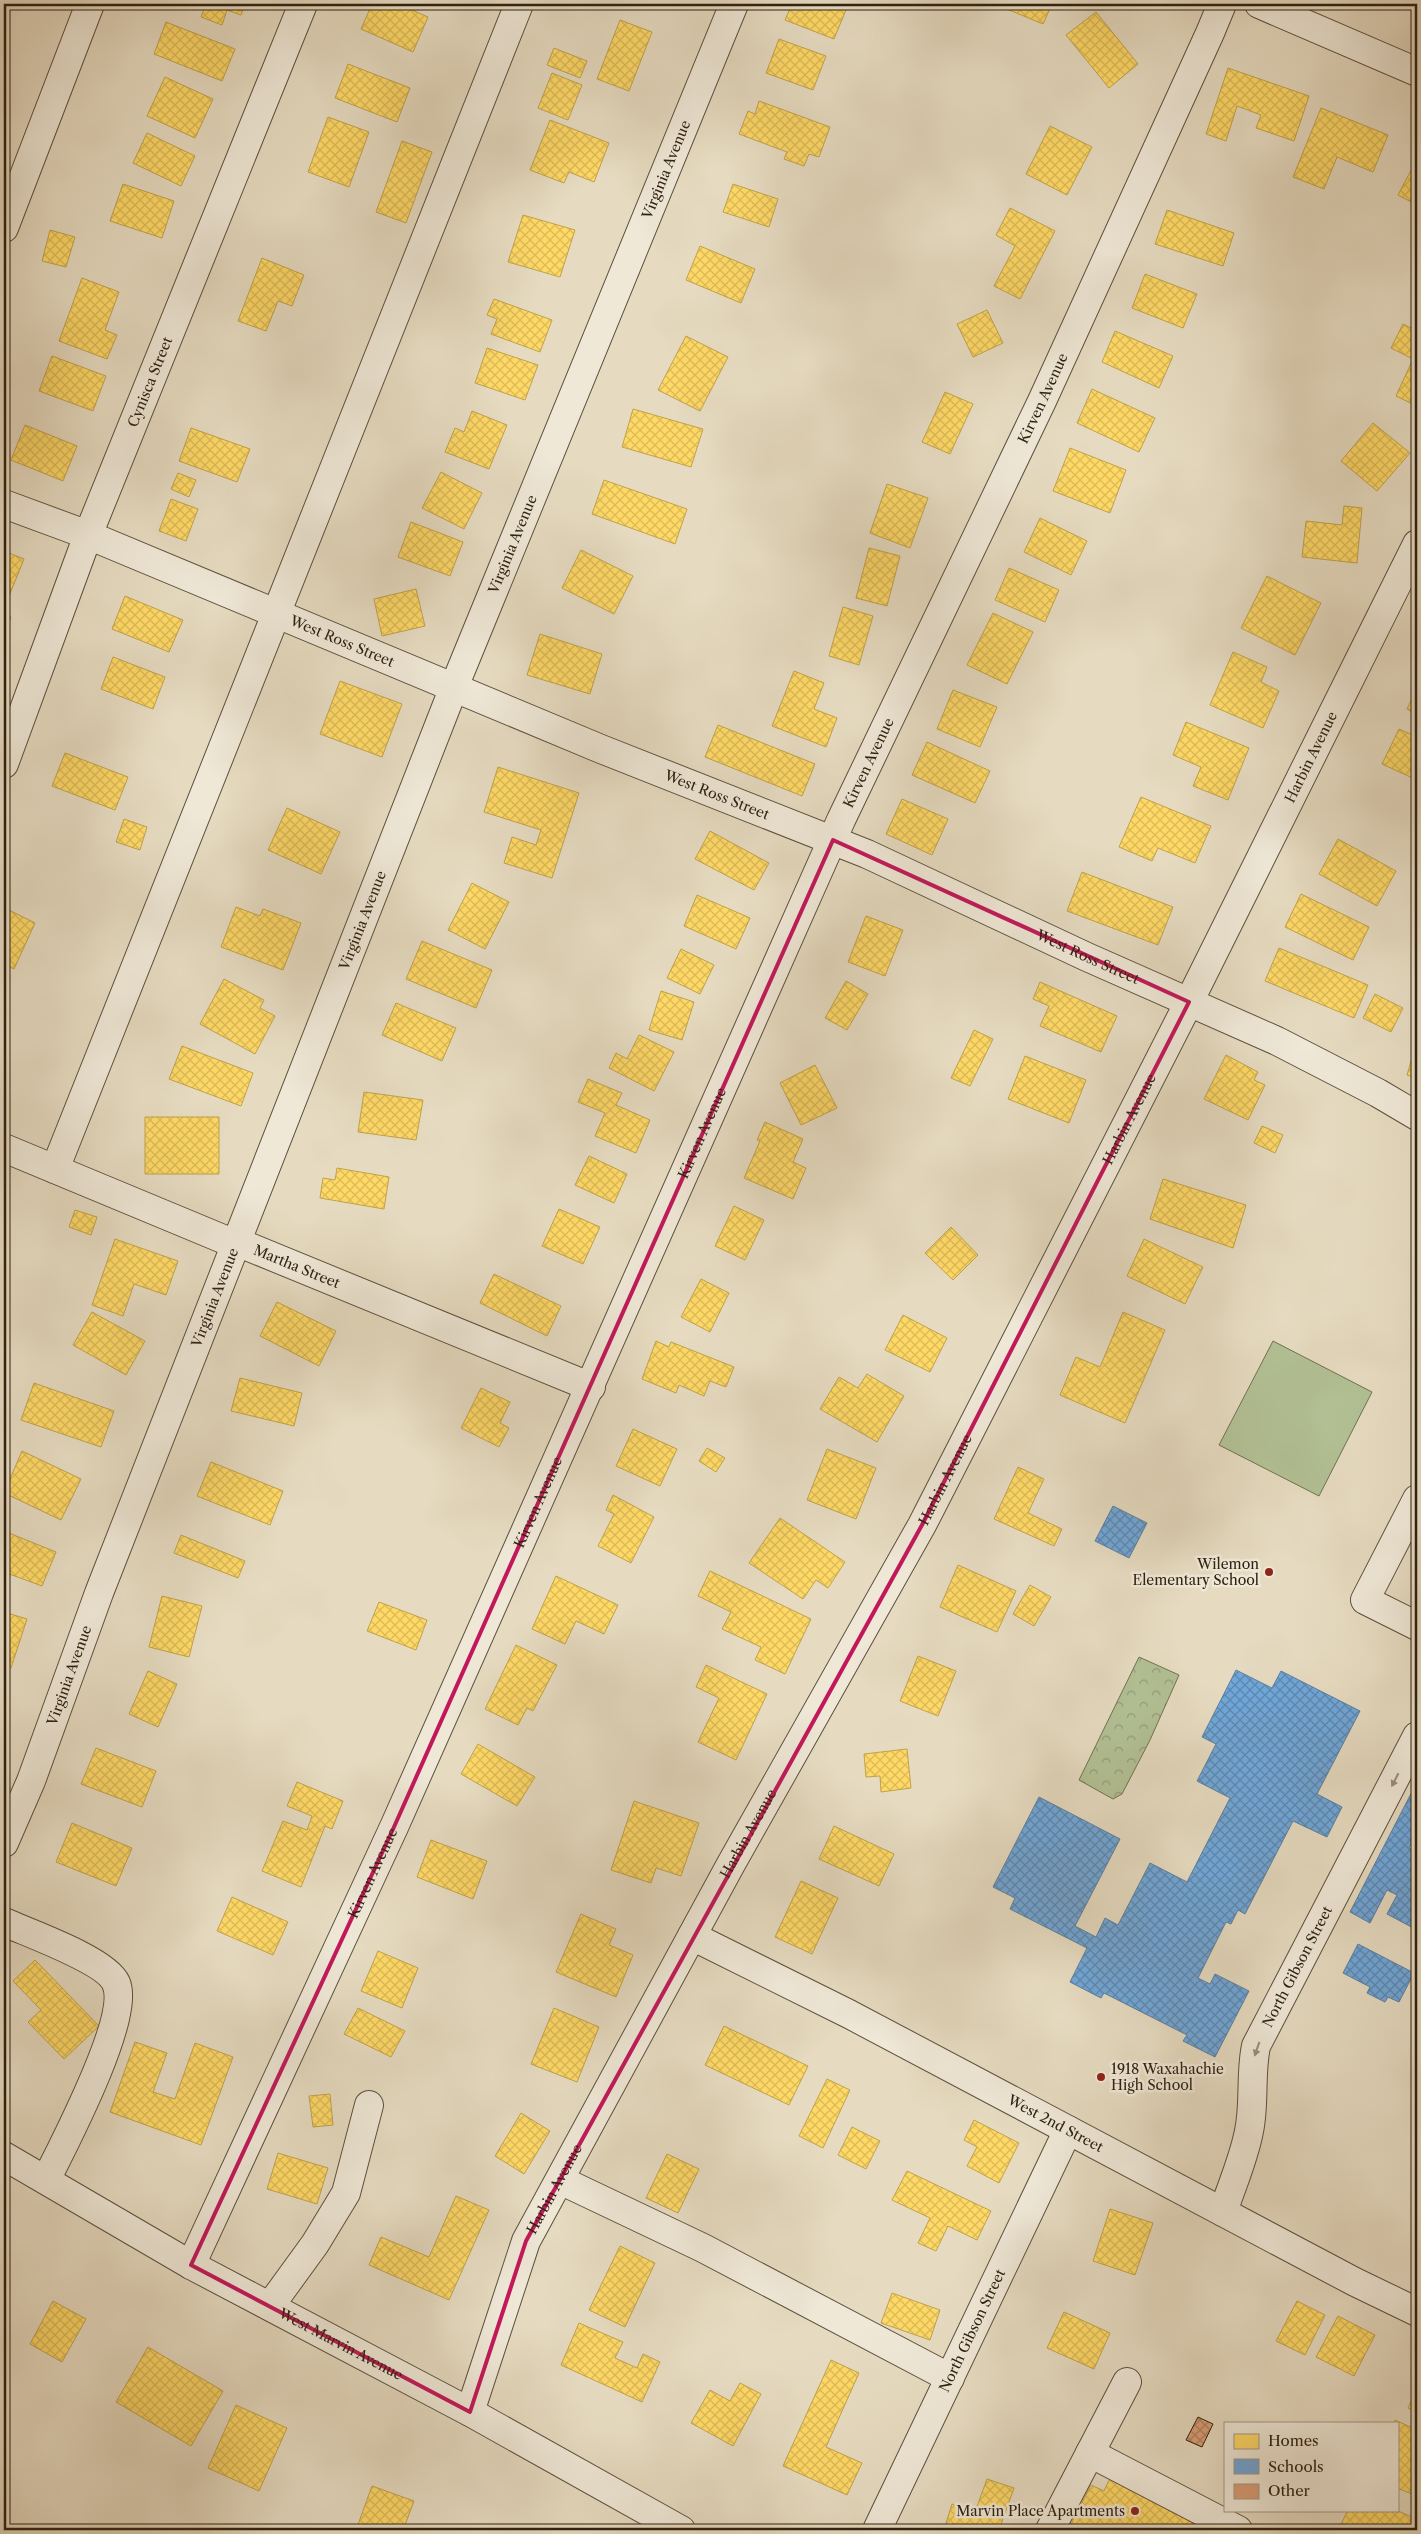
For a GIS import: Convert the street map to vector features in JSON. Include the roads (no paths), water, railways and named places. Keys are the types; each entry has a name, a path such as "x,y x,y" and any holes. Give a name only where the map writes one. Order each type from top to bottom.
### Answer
{"street":[{"path":"4,228 90,4"},
{"name":"Cynisca Street","path":"4,764 88,535 303,4"},
{"path":"55,1169 519,4"},
{"name":"Virginia Avenue","path":"4,1843 31,1781 99,1593 454,687 734,4"},
{"name":"Kirven Avenue","path":"191,2265 394,1827 834,840 1042,401 1222,4"},
{"path":"1259,4 1417,72"},
{"name":"West Ross Street","path":"4,504 88,535 600,749 834,840 1277,1041 1378,1093 1417,1116"},
{"name":"Harbin Avenue","path":"470,2412 526,2241 692,1936 922,1525 1189,1002 1417,544"},
{"name":"Martha Street","path":"4,1148 223,1239 237,1242 591,1387"},
{"path":"1417,1499 1365,1600 1417,1626"},
{"name":"North Gibson Street","path":"1223,2212 1249,2132 1254,2101 1253,2061 1256,2046 1417,1736"},
{"path":"4,1922 67,1949 104,1969 116,1982 119,1994 115,2018 95,2078 46,2180"},
{"name":"West 2nd Street","path":"692,1936 849,2014 1223,2212 1417,2312"},
{"path":"270,2306 315,2244 346,2193 369,2105"},
{"name":"North Gibson Street","path":"877,2530 1068,2130"},
{"name":"West Marvin Avenue","path":"4,2156 191,2265 470,2412 681,2530"},
{"path":"560,2180 703,2248 950,2378"},
{"path":"1050,2530 1127,2382"},
{"path":"1090,2453 1238,2530"}],"place":[{"name":"Wilemon Elementary School","path":"1269,1572"},
{"name":"1918 Waxahachie High School","path":"1101,2077"},
{"name":"Marvin Place Apartments","path":"1135,2511"}]}
